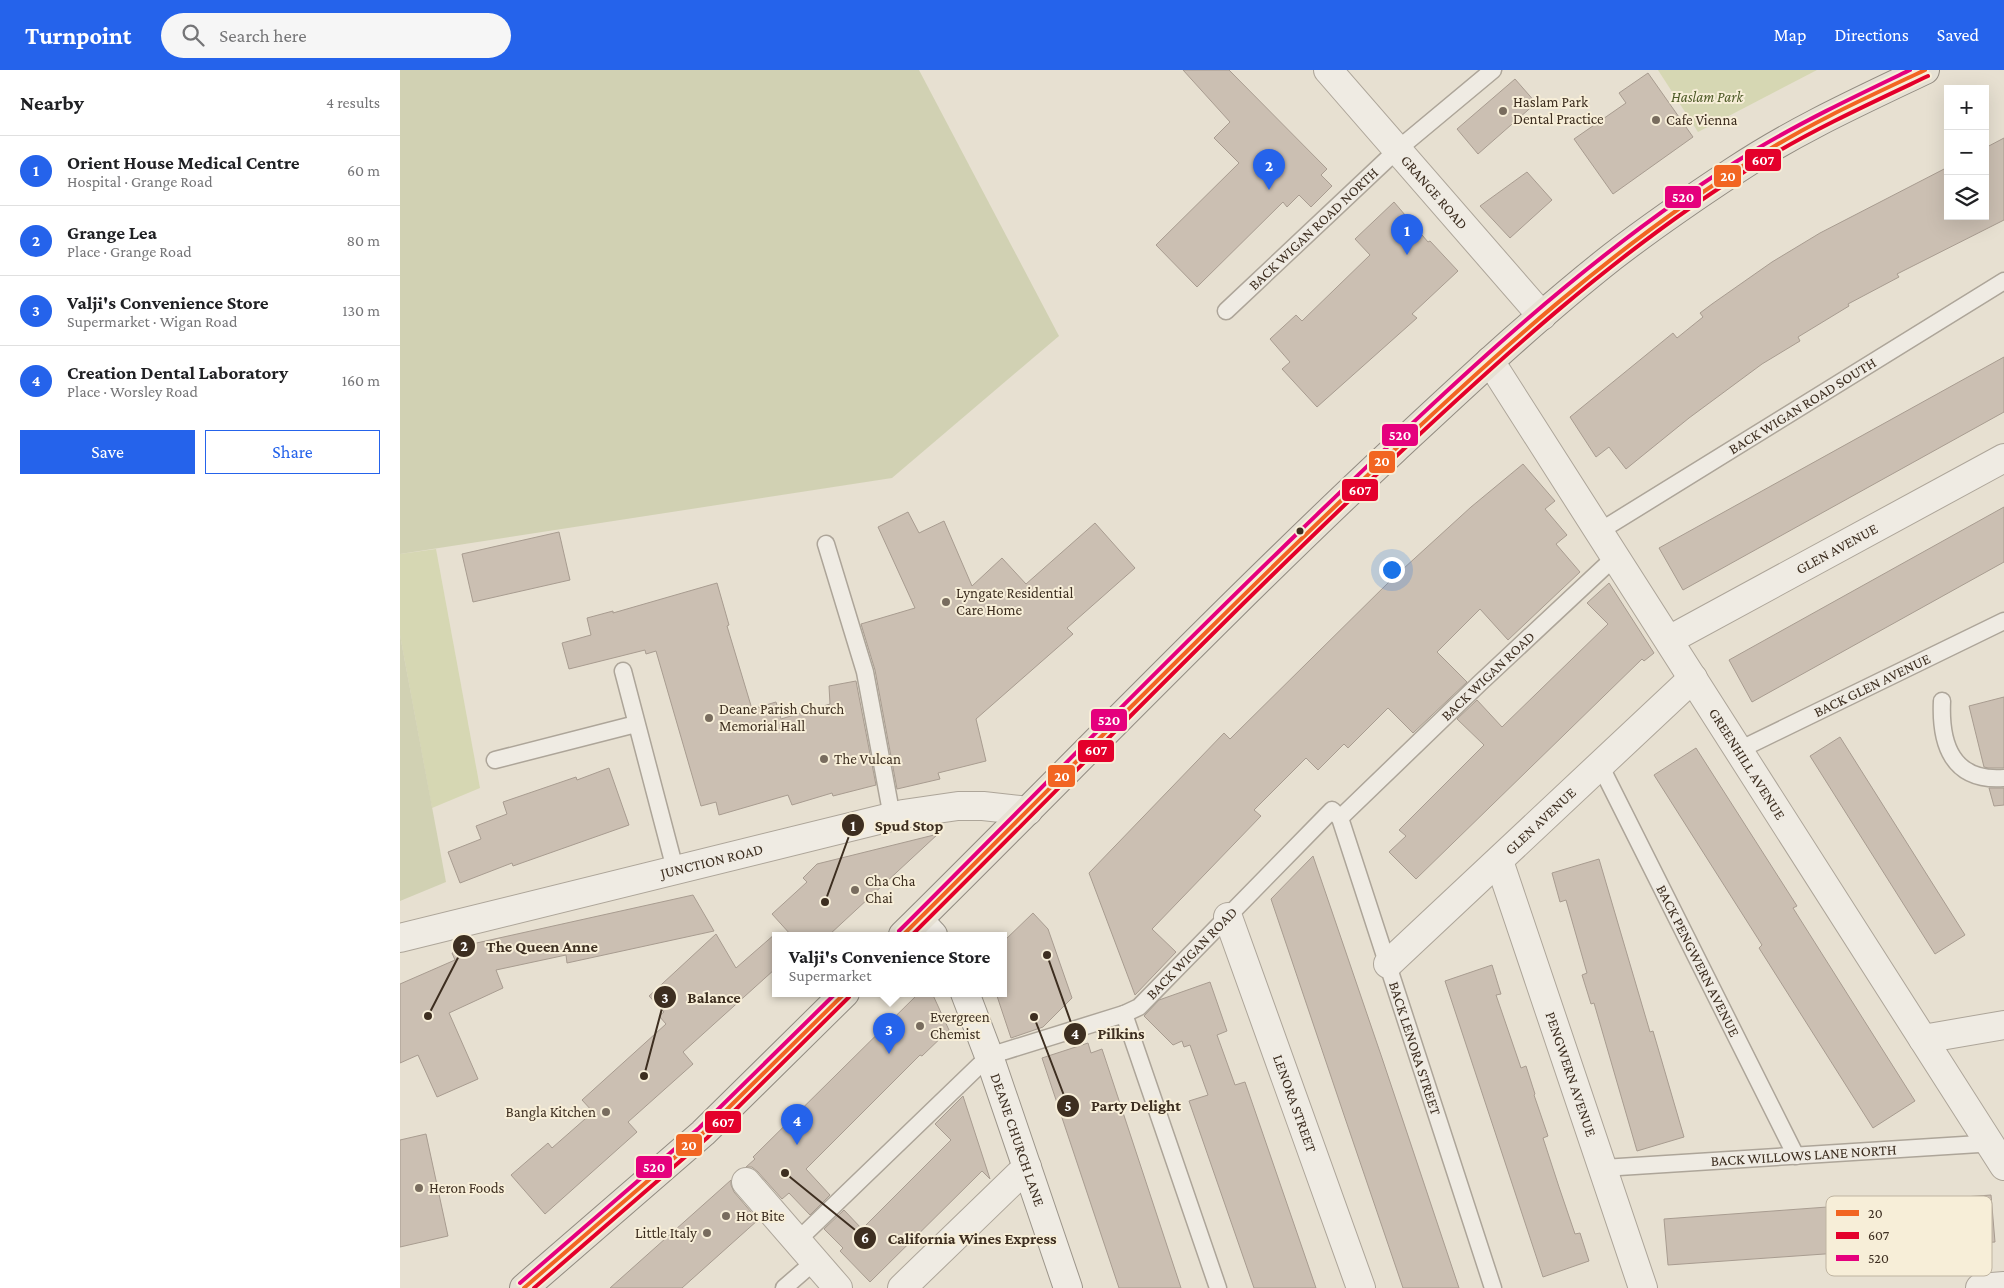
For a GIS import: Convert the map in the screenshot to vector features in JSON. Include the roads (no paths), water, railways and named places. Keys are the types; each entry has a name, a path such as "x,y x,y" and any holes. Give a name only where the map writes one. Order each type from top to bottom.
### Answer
{"main road":[{"path":"918,930 1028,810 1218,619 1348,493 1490,361 1542,316 1613,256 1736,170 1833,114 1925,70"},
{"path":"524,1288 704,1133 841,997"}],"street":[{"name":"GRANGE ROAD","path":"1328,70 1542,316"},
{"name":"GREENHILL AVENUE","path":"1490,361 1923,1039 1997,1143 2004,1166"},
{"name":"GLEN AVENUE","path":"1669,640 2004,458"},
{"name":"GLEN AVENUE","path":"1388,964 1693,678"},
{"name":"JUNCTION ROAD","path":"400,938 675,869 931,809 983,806 1028,810"},
{"name":"PENGWERN AVENUE","path":"1499,861 1643,1288"},
{"name":"LENORA STREET","path":"1228,917 1361,1288"},
{"name":"DEANE CHURCH LANE","path":"967,997 989,1056 1068,1288"},
{"path":"1923,1039 2004,1025"},
{"path":"902,1288 1027,1167"},
{"path":"746,1182 838,1288"},
{"path":"1980,1288 2004,1286"}],"lane":[{"name":"BACK WIGAN ROAD NORTH","path":"1226,311 1397,150 1493,70"},
{"name":"BACK WIGAN ROAD SOUTH","path":"1600,531 2004,281"},
{"path":"826,544 865,672 892,817"},
{"name":"BACK WIGAN ROAD","path":"797,1241 989,1056 1124,1014 1139,1007 1228,917 1336,814 1616,556"},
{"name":"BACK GLEN AVENUE","path":"1739,750 2004,621"},
{"path":"622,671 675,869"},
{"path":"1942,701 1941,722 1951,756 1960,766 1976,776 2004,778"},
{"path":"496,760 636,724"},
{"name":"BACK PENGWERN AVENUE","path":"1600,765 1796,1156"},
{"name":"BACK LENORA STREET","path":"1336,814 1388,964 1493,1288"},
{"path":"1124,1014 1218,1288"},
{"name":"BACK WILLOWS LANE NORTH","path":"1603,1168 1997,1143"},
{"path":"784,1288 815,1261"}],"place":[{"name":"Haslam Park Dental Practice","path":"1503,111"},
{"name":"Cafe Vienna","path":"1656,120"},
{"name":"Grange Lea","path":"1269,190"},
{"name":"Orient House Medical Centre","path":"1407,255"},
{"name":"Lyngate Residential Care Home","path":"946,602"},
{"name":"Deane Parish Church Memorial Hall","path":"709,718"},
{"name":"The Vulcan","path":"824,759"},
{"name":"Cha Cha Chai","path":"855,890"},
{"name":"Spud Stop","path":"825,902"},
{"name":"Pilkins","path":"1047,955"},
{"name":"The Queen Anne","path":"428,1016"},
{"name":"Party Delight","path":"1034,1017"},
{"name":"Evergreen Chemist","path":"920,1026"},
{"name":"Valji's Convenience Store","path":"889,1054"},
{"name":"Balance","path":"644,1076"},
{"name":"Bangla Kitchen","path":"606,1112"},
{"name":"Creation Dental Laboratory","path":"797,1145"},
{"name":"California Wines Express","path":"785,1173"},
{"name":"Heron Foods","path":"419,1188"},
{"name":"Hot Bite","path":"726,1216"},
{"name":"Little Italy","path":"707,1233"}],"park label":[{"name":"Haslam Park","path":"1707,97"}]}
